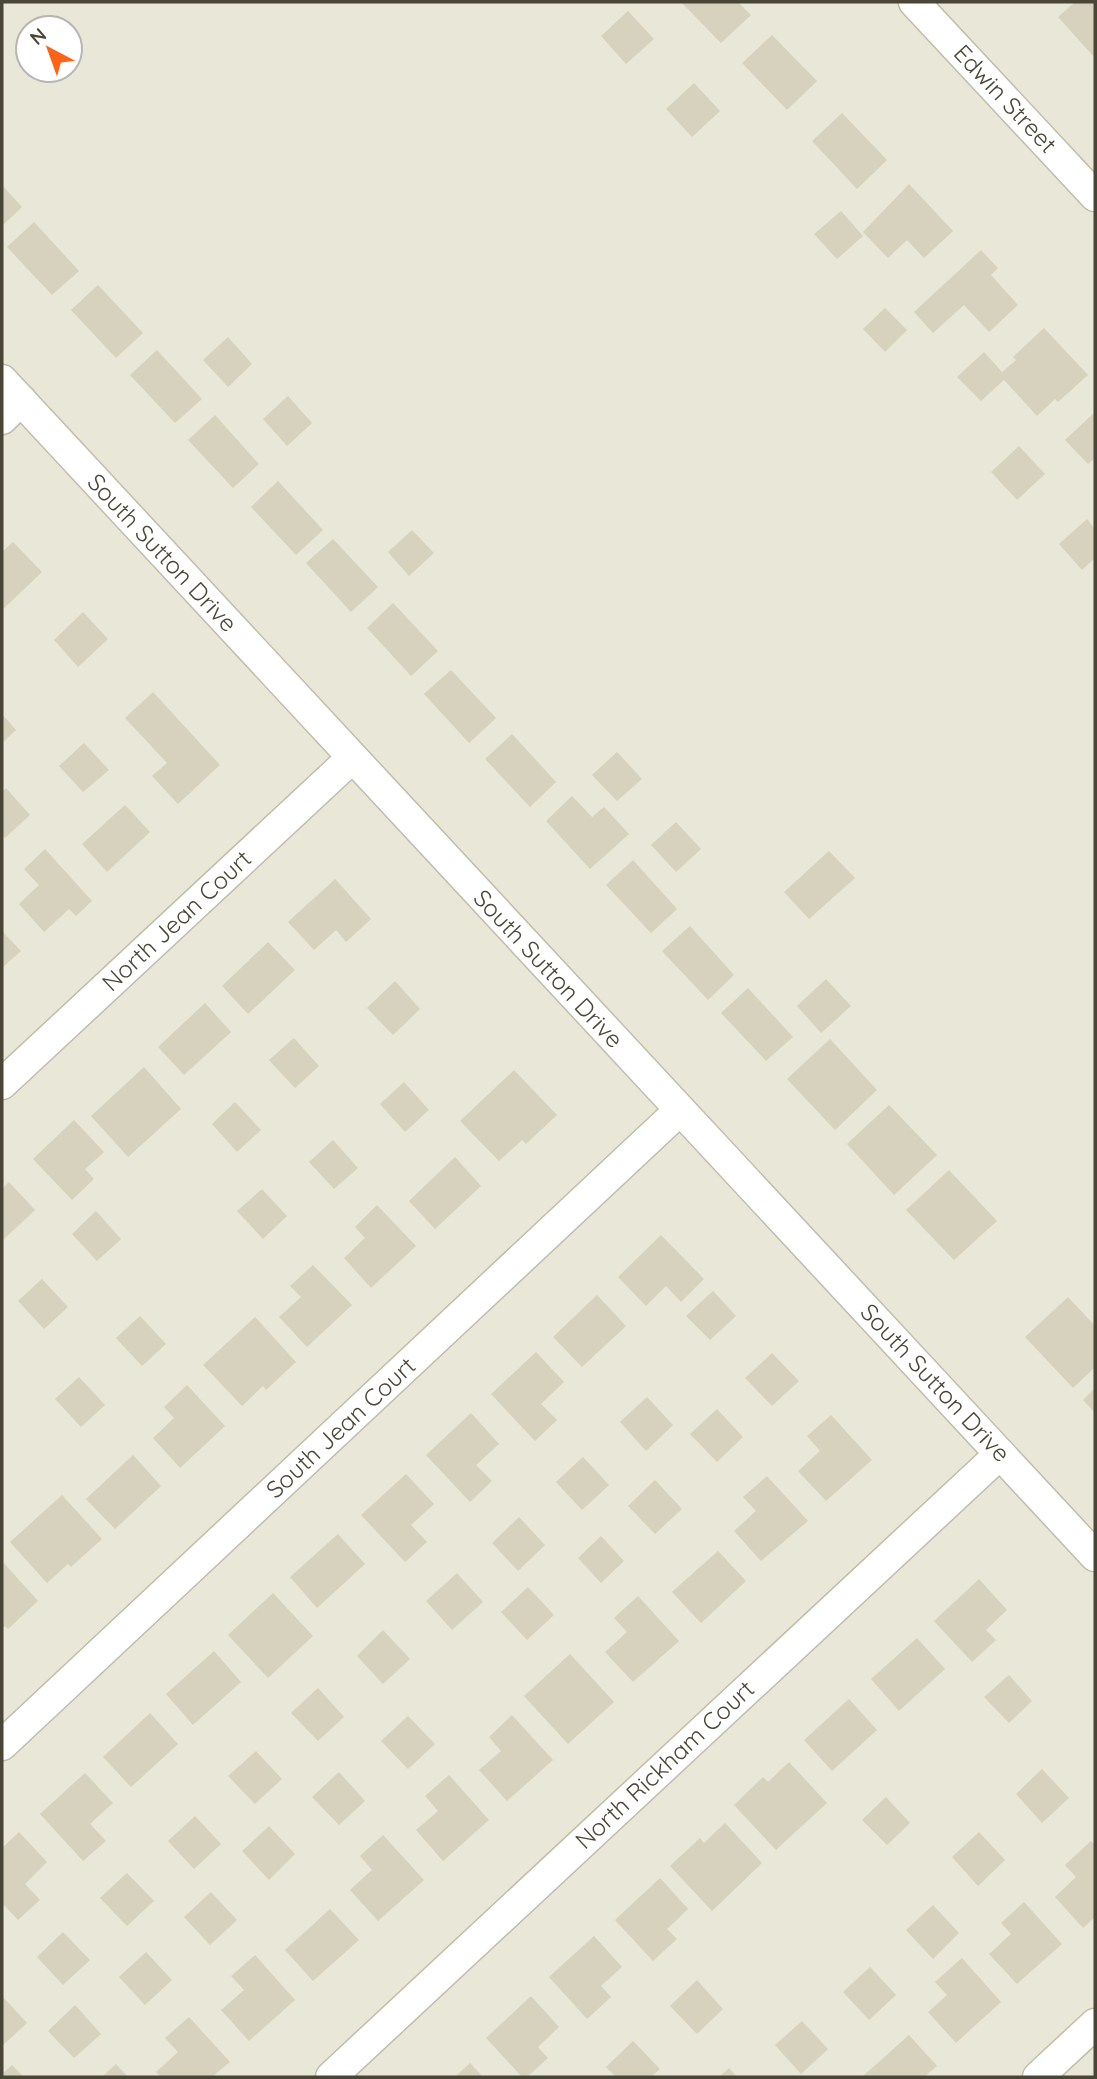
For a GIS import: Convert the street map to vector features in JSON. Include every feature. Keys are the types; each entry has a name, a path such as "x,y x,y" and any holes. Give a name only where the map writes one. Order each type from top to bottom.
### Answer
{"street":[{"name":"Edwin Street","path":"914,2 1095,197"},
{"name":"South Sutton Drive","path":"8,400 352,758 1095,1556"},
{"name":"North Jean Court","path":"2,1084 352,758"},
{"name":"South Jean Court","path":"2,1745 680,1110"},
{"name":"North Rickham Court","path":"331,2077 1000,1454"},
{"path":"1038,2077 1095,2024"}],"shaded area":[{"path":"2,2 1095,2 1095,2077 2,2077"}],"building":[{"path":"681,2 738,2 751,15 721,43"},
{"path":"1075,2 1095,2 1095,58 1058,17"},
{"path":"628,11 654,39 626,64 601,36"},
{"path":"772,35 817,81 787,110 742,63"},
{"path":"694,83 720,111 692,137 666,109"},
{"path":"842,113 887,160 857,189 812,141"},
{"path":"909,184 953,231 924,258 907,240 888,258 863,232"},
{"path":"2,185 22,207 2,226"},
{"path":"841,211 863,236 837,259 814,234"},
{"path":"34,222 79,271 52,295 7,247"},
{"path":"981,250 998,268 991,275 1018,305 989,332 964,305 933,333 914,312"},
{"path":"98,285 143,333 116,358 71,310"},
{"path":"885,308 907,330 885,352 863,329"},
{"path":"1044,328 1088,375 1058,402 1055,399 1037,416 1004,380 981,401 957,377 984,352 1002,372 1016,360 1013,357"},
{"path":"228,337 252,364 228,387 203,360"},
{"path":"157,350 202,399 175,423 130,375"},
{"path":"288,396 312,423 287,446 263,419"},
{"path":"1095,412 1095,458 1088,464 1065,440"},
{"path":"215,415 259,464 233,488 188,440"},
{"path":"1019,446 1045,474 1017,500 991,472"},
{"path":"278,481 323,530 296,555 251,507"},
{"path":"1087,519 1095,529 1095,558 1082,570 1059,544"},
{"path":"412,530 434,553 409,576 388,552"},
{"path":"333,539 378,587 351,612 306,563"},
{"path":"13,542 42,572 2,610 2,552"},
{"path":"393,603 438,651 411,676 367,628"},
{"path":"83,612 108,639 78,667 54,640"},
{"path":"451,670 496,718 469,743 424,694"},
{"path":"153,692 220,765 178,804 152,776 167,763 125,718"},
{"path":"2,714 16,730 2,743"},
{"path":"512,734 556,782 530,807 485,759"},
{"path":"84,743 109,770 83,792 59,766"},
{"path":"617,752 642,779 617,801 592,775"},
{"path":"6,788 30,815 5,838 2,834 2,792"},
{"path":"572,796 592,817 604,807 629,834 590,869 546,821"},
{"path":"125,805 150,832 107,872 82,844"},
{"path":"676,822 701,849 676,872 651,845"},
{"path":"45,849 92,901 76,916 69,909 44,932 19,904 39,885 24,869"},
{"path":"829,851 855,878 809,919 784,892"},
{"path":"633,860 677,909 651,933 606,885"},
{"path":"335,879 371,919 346,942 336,930 314,950 288,922"},
{"path":"690,926 734,975 708,1000 662,951"},
{"path":"2,931 21,951 2,968"},
{"path":"268,942 295,970 248,1014 222,986"},
{"path":"826,979 851,1006 821,1033 797,1006"},
{"path":"395,981 420,1009 393,1035 367,1008"},
{"path":"748,988 793,1037 766,1061 721,1013"},
{"path":"205,1003 231,1032 184,1075 158,1047"},
{"path":"294,1038 319,1066 295,1088 269,1060"},
{"path":"830,1039 877,1090 835,1130 787,1079"},
{"path":"144,1067 181,1109 128,1157 91,1116"},
{"path":"514,1070 557,1115 526,1144 522,1140 499,1161 460,1121"},
{"path":"404,1082 429,1110 405,1132 380,1104"},
{"path":"235,1102 261,1130 237,1152 212,1124"},
{"path":"889,1105 937,1155 894,1195 847,1144"},
{"path":"74,1120 104,1152 85,1169 94,1179 72,1200 33,1159"},
{"path":"333,1140 358,1168 334,1189 309,1162"},
{"path":"455,1157 481,1186 435,1229 409,1201"},
{"path":"949,1170 997,1221 954,1260 906,1210"},
{"path":"9,1182 35,1210 2,1241 2,1189"},
{"path":"262,1189 287,1216 263,1239 237,1211"},
{"path":"377,1205 416,1246 371,1288 344,1258 365,1238 355,1227"},
{"path":"96,1211 121,1239 97,1261 72,1234"},
{"path":"661,1235 704,1279 681,1302 666,1286 646,1306 618,1277"},
{"path":"313,1265 352,1305 307,1347 279,1317 301,1297 290,1286"},
{"path":"42,1279 68,1307 44,1329 18,1301"},
{"path":"713,1291 736,1316 710,1340 686,1316"},
{"path":"597,1295 626,1326 582,1367 553,1337"},
{"path":"1068,1297 1095,1326 1095,1367 1073,1388 1025,1337"},
{"path":"140,1316 166,1344 142,1366 116,1338"},
{"path":"255,1317 296,1362 266,1390 263,1386 242,1406 203,1365"},
{"path":"536,1352 564,1382 541,1404 557,1420 535,1441 491,1394"},
{"path":"772,1353 799,1381 772,1406 745,1378"},
{"path":"79,1377 105,1405 81,1427 55,1399"},
{"path":"187,1385 225,1426 180,1468 153,1438 174,1418 164,1407"},
{"path":"1095,1388 1095,1413 1083,1400"},
{"path":"647,1397 673,1425 646,1451 620,1422"},
{"path":"717,1409 743,1437 717,1462 690,1434"},
{"path":"471,1413 499,1444 476,1465 492,1481 470,1502 426,1455"},
{"path":"831,1415 872,1460 826,1501 798,1471 820,1451 807,1436"},
{"path":"133,1455 161,1486 115,1529 86,1499"},
{"path":"583,1457 609,1485 582,1510 556,1482"},
{"path":"406,1474 434,1504 411,1525 427,1542 405,1562 361,1515"},
{"path":"767,1476 808,1521 761,1561 734,1531 756,1511 743,1497"},
{"path":"655,1480 682,1509 655,1534 628,1506"},
{"path":"62,1495 102,1539 71,1567 68,1564 47,1583 10,1542"},
{"path":"519,1517 545,1545 518,1571 492,1543"},
{"path":"338,1534 365,1564 317,1608 290,1577"},
{"path":"601,1536 624,1561 601,1583 578,1558"},
{"path":"718,1551 746,1581 701,1623 672,1592"},
{"path":"2,1561 38,1601 8,1629 5,1626 2,1629"},
{"path":"457,1573 483,1602 452,1630 426,1601"},
{"path":"979,1579 1007,1610 986,1630 996,1640 972,1662 934,1621"},
{"path":"528,1587 554,1615 527,1640 501,1612"},
{"path":"273,1593 313,1636 268,1678 228,1635"},
{"path":"638,1596 679,1641 633,1682 605,1652 627,1632 614,1618"},
{"path":"383,1630 410,1659 383,1684 357,1656"},
{"path":"917,1638 945,1669 899,1711 871,1679"},
{"path":"214,1651 241,1682 193,1725 166,1694"},
{"path":"570,1654 614,1702 568,1744 524,1696"},
{"path":"1009,1675 1032,1701 1009,1723 984,1697"},
{"path":"318,1688 344,1717 318,1741 291,1713"},
{"path":"849,1699 877,1730 832,1771 804,1740"},
{"path":"150,1713 178,1744 131,1787 103,1757"},
{"path":"512,1715 553,1760 507,1801 479,1770 501,1751 489,1737"},
{"path":"408,1716 435,1744 408,1769 381,1741"},
{"path":"256,1751 282,1779 255,1804 228,1776"},
{"path":"789,1762 827,1803 776,1850 734,1805 763,1777 768,1782"},
{"path":"1042,1769 1069,1798 1042,1823 1016,1794"},
{"path":"339,1772 365,1801 339,1825 312,1797"},
{"path":"85,1773 113,1803 90,1824 106,1841 83,1861 40,1814"},
{"path":"449,1775 489,1820 443,1861 416,1830 438,1811 425,1796"},
{"path":"886,1797 910,1823 887,1845 862,1820"},
{"path":"195,1816 221,1844 194,1869 168,1841"},
{"path":"725,1823 762,1863 712,1911 670,1866 700,1838 704,1843"},
{"path":"269,1826 295,1854 269,1880 242,1851"},
{"path":"19,1832 47,1862 25,1884 40,1900 18,1920 2,1903 2,1848"},
{"path":"979,1832 1005,1860 978,1886 952,1857"},
{"path":"383,1835 424,1880 378,1921 350,1890 372,1870 360,1856"},
{"path":"1091,1841 1095,1845 1095,1917 1083,1928 1055,1897 1076,1877 1065,1865"},
{"path":"127,1873 154,1901 127,1926 100,1898"},
{"path":"660,1878 688,1909 667,1929 677,1939 653,1961 615,1920"},
{"path":"211,1892 237,1920 210,1945 184,1917"},
{"path":"1024,1902 1062,1944 1017,1984 989,1954 1011,1934 1001,1923"},
{"path":"933,1905 959,1933 933,1959 906,1930"},
{"path":"330,1909 359,1940 313,1981 285,1950"},
{"path":"63,1932 90,1960 63,1985 37,1957"},
{"path":"594,1936 622,1967 601,1986 611,1997 587,2019 549,1977"},
{"path":"146,1952 172,1980 145,2005 119,1977"},
{"path":"255,1955 295,2000 249,2041 221,2010 244,1990 231,1976"},
{"path":"962,1958 1001,2002 956,2043 928,2012 947,1995 935,1982"},
{"path":"870,1967 896,1995 869,2020 843,1992"},
{"path":"697,1980 723,2009 697,2034 670,2006"},
{"path":"2,1996 27,2023 2,2046"},
{"path":"531,1996 559,2027 538,2047 548,2058 527,2077 522,2077 486,2038"},
{"path":"75,2005 101,2034 74,2058 48,2031"},
{"path":"189,2017 230,2062 212,2077 161,2077 156,2072 178,2052 165,2038"},
{"path":"802,2021 828,2049 801,2074 775,2045"},
{"path":"909,2035 937,2066 924,2077 863,2076"},
{"path":"633,2041 660,2069 651,2077 616,2077 606,2067"},
{"path":"470,2063 483,2077 455,2077"},
{"path":"116,2064 128,2077 102,2077"},
{"path":"12,2065 24,2077 2,2077"},
{"path":"729,2068 737,2077 719,2077"}]}
